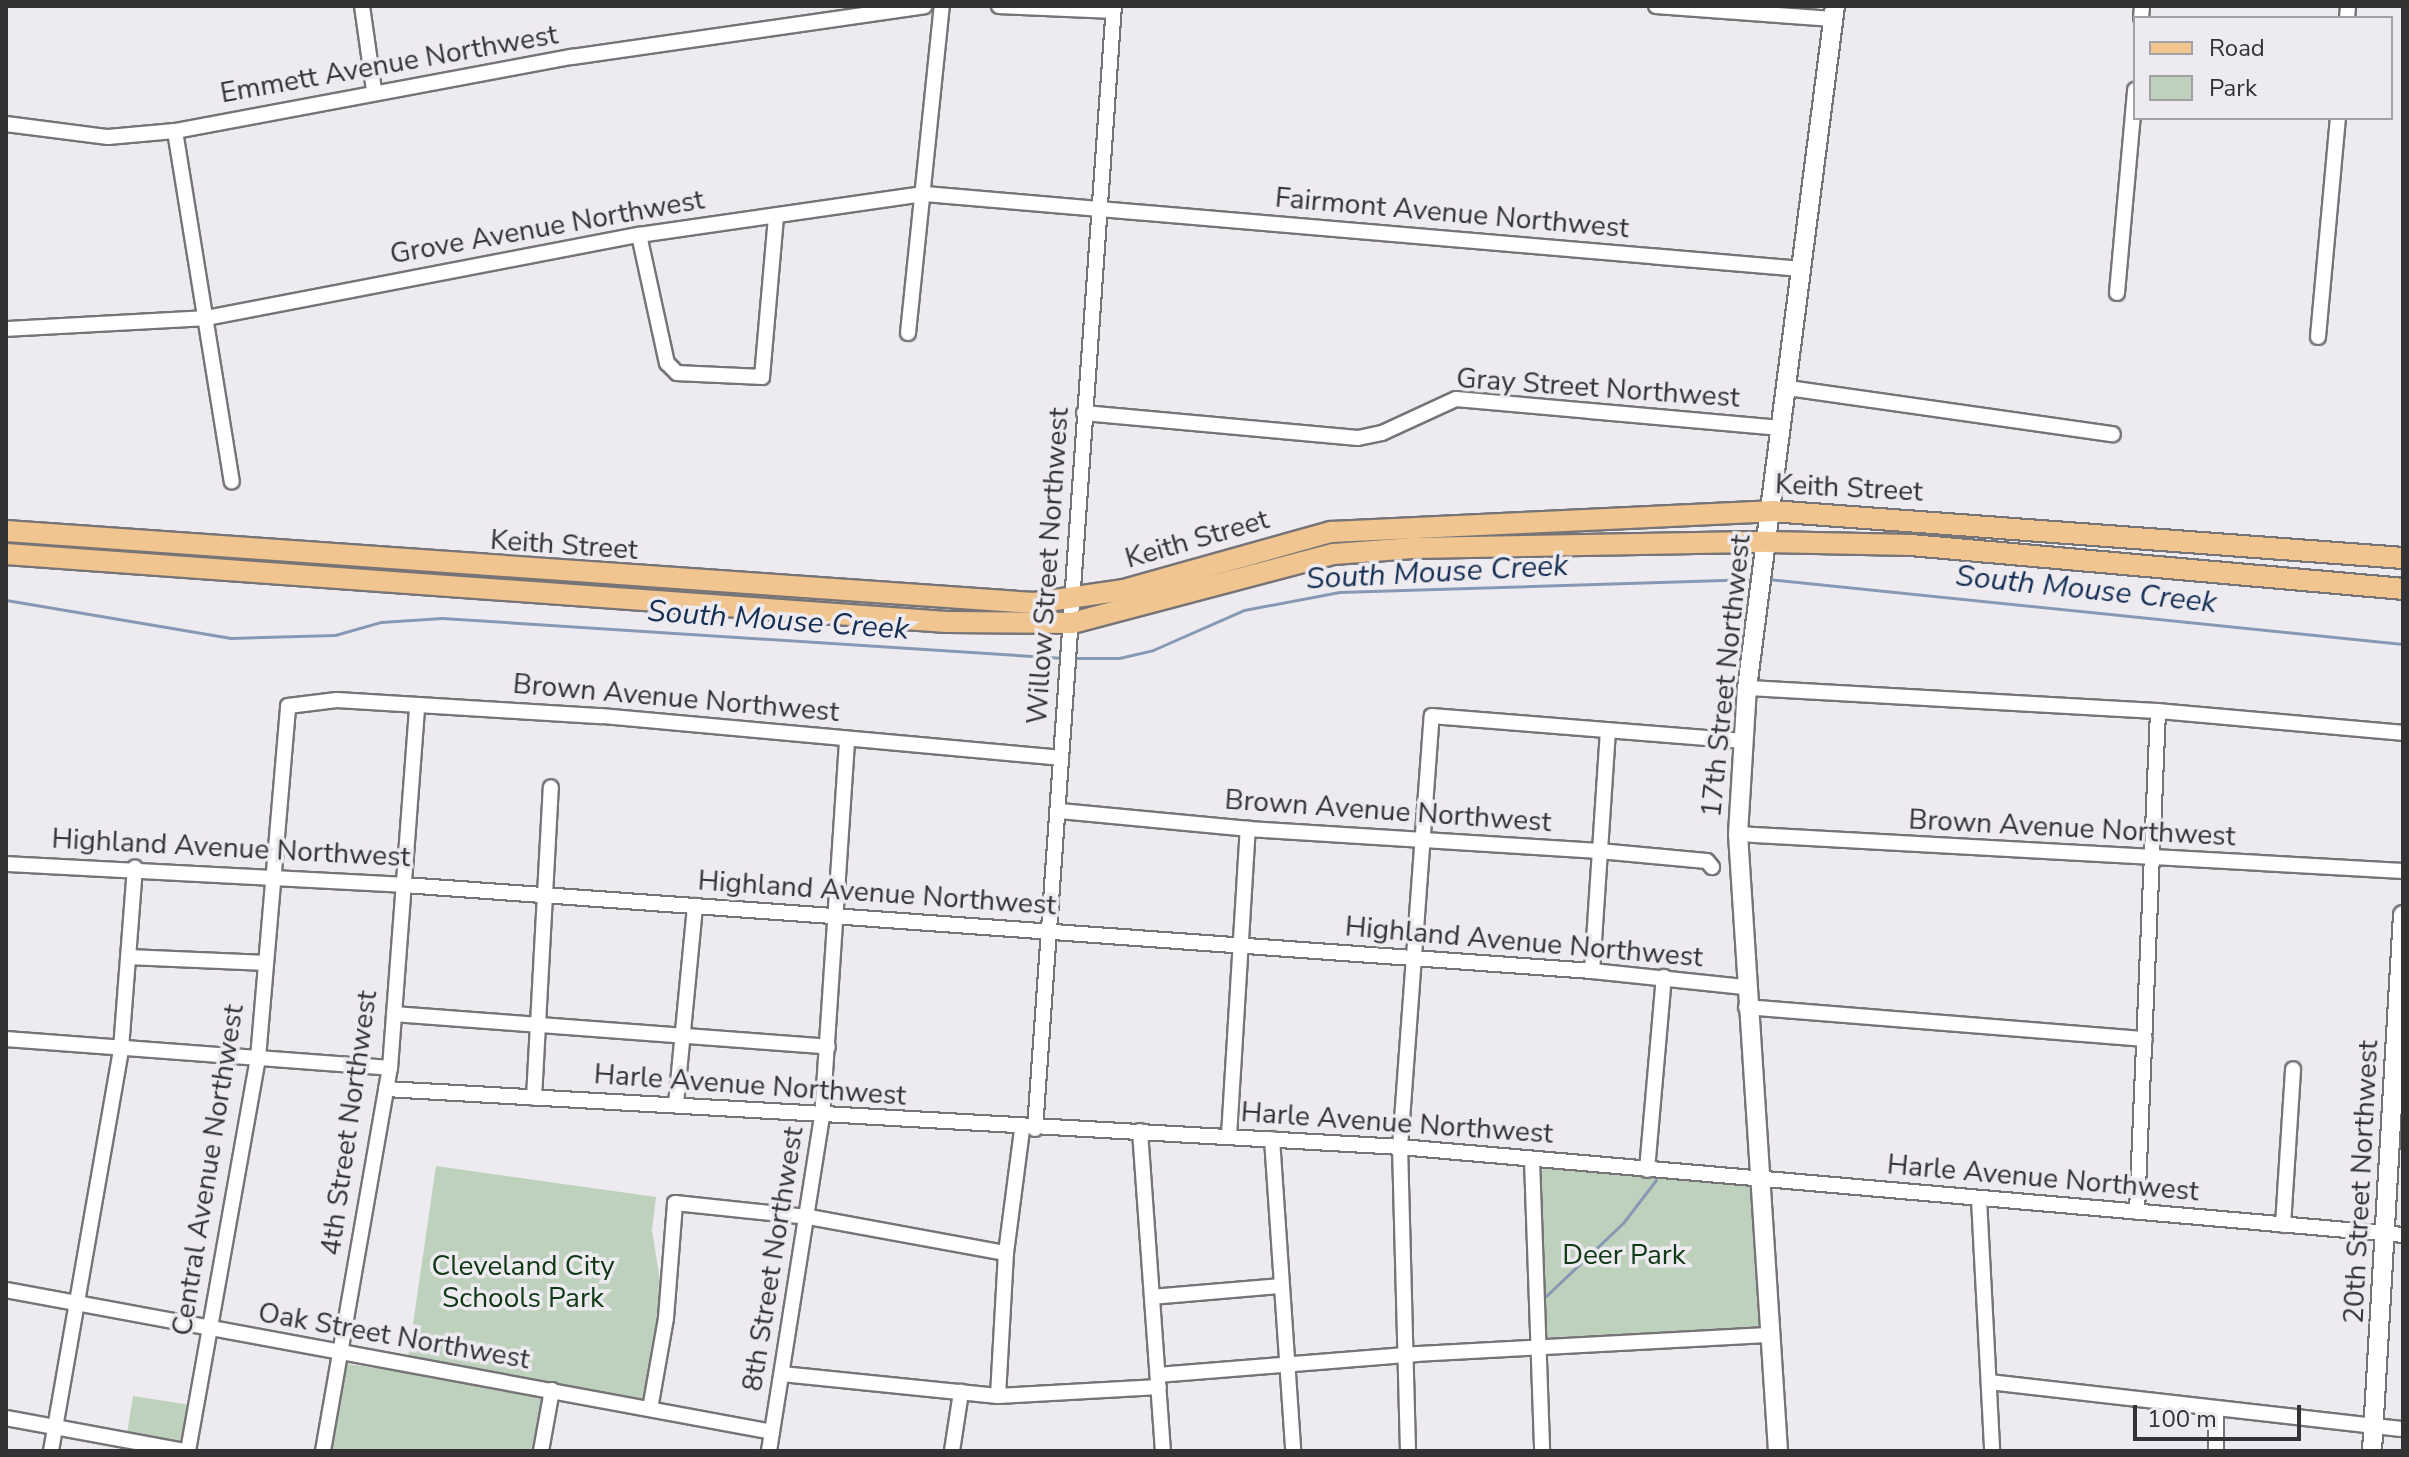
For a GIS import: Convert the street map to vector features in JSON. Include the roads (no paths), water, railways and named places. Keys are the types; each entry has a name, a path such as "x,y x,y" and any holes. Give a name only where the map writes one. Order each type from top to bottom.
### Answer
{"main road":[{"name":"Keith Street","path":"6,554 672,581 1034,603 1124,590 1331,532 1414,525 1771,511 2403,558"},
{"path":"1881,518 1916,546"},
{"name":"Keith Street","path":"6,531 671,604 947,622 1072,623 1334,554 1413,548 1766,551 1916,546 2403,589"},
{"path":"2245,546 2257,566 2291,580"},
{"path":"671,604 672,581"}],"street":[{"path":"362,6 374,90"},
{"name":"Emmett Avenue Northwest","path":"6,124 108,137 175,131 374,90 924,6"},
{"path":"908,333 925,194 942,6"},
{"path":"999,6 1114,8"},
{"path":"1656,6 1834,12"},
{"name":"Willow Street Northwest","path":"998,1396 1006,1253 1028,1129 1050,931 1114,8"},
{"name":"17th Street Northwest","path":"1778,1451 1744,987 1738,834 1747,688 1834,12"},
{"path":"2117,293 2133,113"},
{"path":"2318,337 2338,120"},
{"path":"175,131 232,481"},
{"name":"Grove Avenue Northwest","path":"6,329 206,318 639,235 925,194 1098,210"},
{"name":"Fairmont Avenue Northwest","path":"1098,210 1802,269"},
{"path":"639,235 667,363 677,373 762,377 776,216"},
{"path":"1788,388 2113,434"},
{"name":"Gray Street Northwest","path":"1084,413 1358,438 1382,433 1456,399 1781,428"},
{"path":"1413,548 1414,525"},
{"path":"2093,563 2095,533"},
{"path":"1747,688 2158,711 2403,733"},
{"name":"Brown Avenue Northwest","path":"288,706 337,700 417,705 1061,758"},
{"name":"4th Street Northwest","path":"323,1451 390,1068 417,705"},
{"name":"Central Avenue Northwest","path":"186,1451 258,1058 288,706"},
{"path":"2137,1212 2158,711"},
{"path":"1408,1451 1400,1147 1432,716 1743,741"},
{"path":"1592,971 1608,731"},
{"name":"8th Street Northwest","path":"769,1451 809,1217 822,1118 847,739"},
{"path":"534,1098 535,1024 547,896 551,787"},
{"name":"Brown Avenue Northwest","path":"1059,811 1421,842 1599,851 1707,861 1712,867"},
{"path":"1229,1136 1248,829"},
{"name":"Brown Avenue Northwest","path":"1738,834 2152,860 2403,871"},
{"name":"Highland Avenue Northwest","path":"6,864 135,868 404,885 1592,971 1744,987"},
{"path":"51,1451 121,1049 135,868"},
{"path":"676,1104 695,906"},
{"name":"20th Street Northwest","path":"2372,1451 2396,1235 2403,915"},
{"path":"129,957 266,963"},
{"path":"1647,1170 1664,977"},
{"path":"1746,1007 2145,1039"},
{"path":"394,1014 828,1047"},
{"path":"6,1039 390,1068"},
{"path":"2283,1225 2293,1069"},
{"name":"Harle Avenue Northwest","path":"386,1089 676,1104 822,1118 1028,1129 1140,1131 1400,1147 2396,1235"},
{"path":"1140,1131 1163,1451"},
{"path":"1272,1139 1293,1451"},
{"path":"1532,1160 1542,1451"},
{"path":"1979,1199 1992,1451"},
{"path":"650,1409 666,1318 675,1203 809,1217 1006,1253"},
{"path":"1152,1297 1281,1286"},
{"name":"Oak Street Northwest","path":"6,1290 772,1432"},
{"path":"782,1374 998,1396 1286,1366 1769,1335"},
{"path":"1989,1382 2403,1429"},
{"path":"541,1451 552,1390"},
{"path":"952,1451 961,1392"},
{"path":"2216,1408 2216,1451"},
{"path":"6,1418 186,1451"}],"waterway":[{"name":"South Mouse Creek","path":"1071,658 1119,658 1153,650 1244,610 1339,592 1756,579"},
{"name":"South Mouse Creek","path":"1768,579 2403,644"},
{"name":"South Mouse Creek","path":"6,600 231,638 335,635 381,622 442,618 1064,658"},
{"path":"1546,1296 1623,1223 1656,1180"}],"park label":[{"name":"Deer Park","path":"1624,1255"},
{"name":"Cleveland City Schools Park","path":"523,1282"}]}
